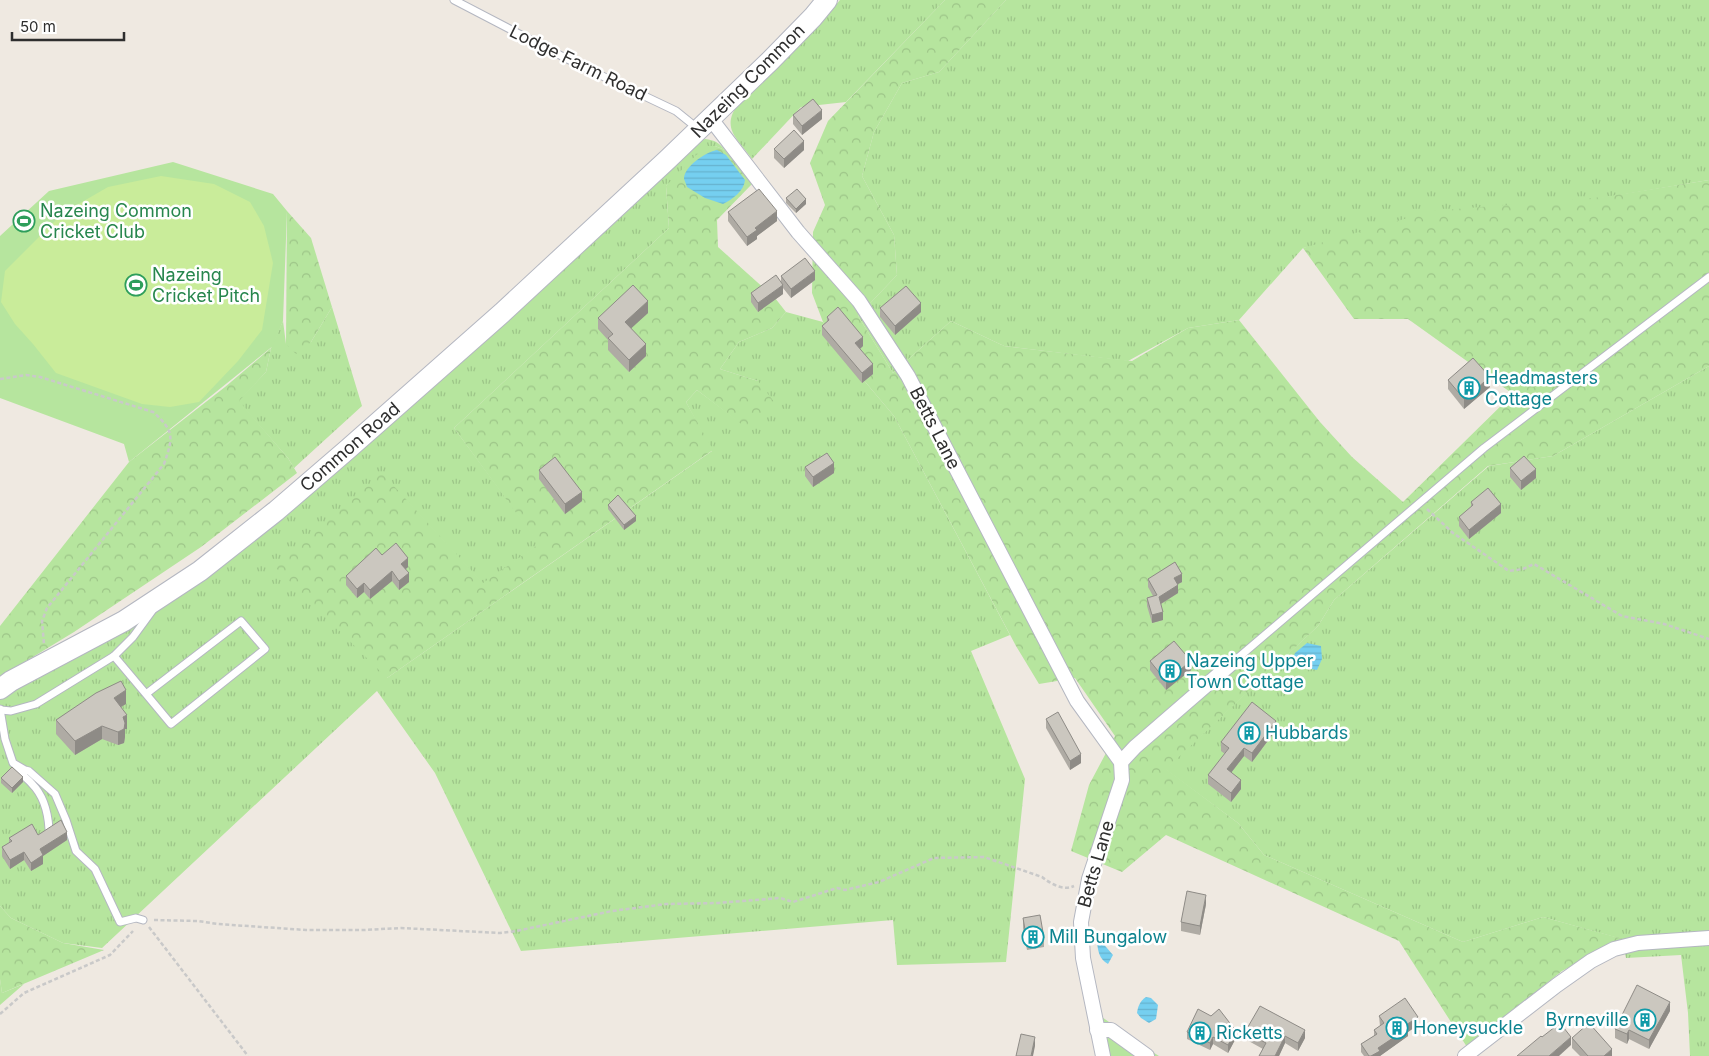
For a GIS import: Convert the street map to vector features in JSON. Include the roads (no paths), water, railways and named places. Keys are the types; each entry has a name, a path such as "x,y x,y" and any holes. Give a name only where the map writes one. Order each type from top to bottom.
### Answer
{"street":[{"name":"Nazeing Common","path":"667,160 800,30 827,0"},
{"name":"Betts Lane","path":"705,124 859,301 908,376 1077,701 1121,762 1122,780 1089,878 1081,922 1081,940 1103,1056"},
{"name":"Common Road","path":"0,689 124,622 200,571 276,511 502,313 667,160"},
{"path":"1121,762 1135,747 1232,663"},
{"path":"1466,1056 1557,984 1591,961 1614,949 1638,943 1709,938"},
{"path":"1097,1030 1110,1030 1147,1056"}],"lane":[{"name":"Lodge Farm Road","path":"454,0 577,64 705,124"},
{"path":"1232,663 1484,448 1709,277"},
{"path":"49,829 48,815 44,803 34,785 19,772 14,764 5,739 1,709 11,711 36,704 114,656 143,624 160,598"},
{"path":"114,656 171,724 265,650 241,621 146,694"},
{"path":"14,764 29,771 54,794 66,820 76,851 95,869 120,922 136,918 144,920"}],"water":[{"path":"717,150 726,155 745,180 743,188 731,200 723,204 705,198 687,187 684,179 688,169 696,160"},
{"path":"1307,643 1321,646 1322,659 1317,670 1300,667 1291,662 1295,653"},
{"path":"1100,940 1113,955 1108,964 1103,960 1098,949 1097,942"},
{"path":"1146,997 1151,998 1158,1005 1156,1019 1149,1023 1137,1013 1142,1000"}],"place":[{"name":"Nazeing Common Cricket Club","path":"24,221"},
{"name":"Nazeing Cricket Pitch","path":"136,285"},
{"name":"Headmasters Cottage","path":"1469,388"},
{"name":"Nazeing Upper Town Cottage","path":"1170,671"},
{"name":"Hubbards","path":"1249,733"},
{"name":"Mill Bungalow","path":"1033,937"},
{"name":"Byrneville","path":"1645,1020"},
{"name":"Honeysuckle","path":"1397,1028"},
{"name":"Ricketts","path":"1200,1033"}]}
